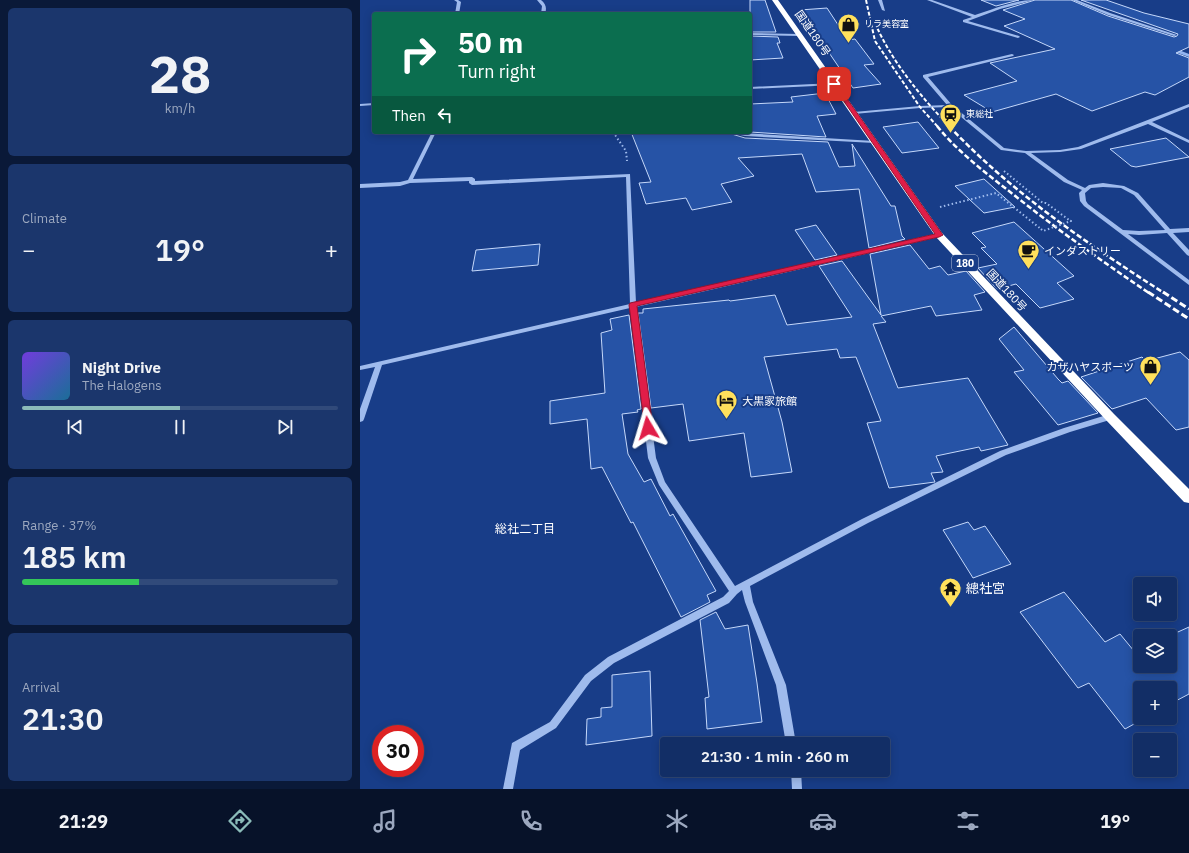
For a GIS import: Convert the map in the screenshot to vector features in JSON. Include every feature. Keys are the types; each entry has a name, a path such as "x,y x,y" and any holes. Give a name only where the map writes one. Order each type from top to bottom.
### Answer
{"highway":[{"name":"国道180号","path":"774,0 939,235 1110,417 1189,498"}],"street":[{"path":"456,0 459,2 458,12"},
{"path":"538,0 544,4 544,12"},
{"path":"880,0 884,10"},
{"path":"929,0 976,17"},
{"path":"1018,37 964,21 999,8 1032,0"},
{"path":"1074,0 1109,14 1175,35"},
{"path":"752,34 799,34"},
{"path":"1012,55 925,76 950,106 1003,149 1026,152 1060,151 1079,148 1148,122 1189,104"},
{"path":"752,88 834,84"},
{"path":"360,105 372,104"},
{"path":"854,113 950,106"},
{"path":"1148,122 1189,142"},
{"path":"410,181 433,134"},
{"path":"739,134 874,142"},
{"path":"1026,152 1066,181 1085,190"},
{"path":"360,186 400,184 410,181 472,179 472,183 628,175 633,305 652,458 662,483 734,591"},
{"path":"1189,254 1141,198 1129,190 1116,186 1103,185 1085,190 1082,196 1086,205 1189,283"},
{"path":"1121,232 1189,230"},
{"path":"360,368 939,235"},
{"path":"360,419 379,364"},
{"path":"508,789 516,747 553,725 588,678 611,660 726,600 734,591 745,584 865,521 1004,453 1067,430 1110,417"},
{"path":"745,584 749,602 781,685 790,737"},
{"path":"796,777 796,789"}],"path":[{"path":"613,134 626,151 628,175"},
{"path":"922,211 996,193 1020,214 1043,231 1071,221 1046,203 1043,204 1004,171"}],"building":[{"path":"750,0 765,0 776,32 752,32 752,12 750,12"},
{"path":"981,0 1019,0 996,6"},
{"path":"1035,0 1071,0 1108,16 1174,37 1178,34 1081,0 1106,0 1144,13 1189,24 1189,47 1176,53 1189,58 1189,77 1155,95 1145,92 1092,111 1056,94 992,112 964,95 1017,81 990,63 1055,49 1004,26 1025,19 1003,10"},
{"path":"827,8 848,40 855,39 874,64 864,65 881,84 853,88 800,10"},
{"path":"752,36 778,37 780,43 777,43 783,58 752,60"},
{"path":"825,93 836,114 817,116 826,137 752,132 752,104 793,102 791,97"},
{"path":"918,122 939,148 902,153 883,127"},
{"path":"632,134 732,134 745,138 828,142 839,167 855,166 852,144 891,206 895,206 902,236 905,239 869,248 859,189 816,192 802,154 738,158 754,176 721,184 732,202 692,210 686,198 646,204 639,183 651,182"},
{"path":"1166,138 1189,157 1136,167 1131,166 1110,149"},
{"path":"984,179 1015,207 984,213 955,186"},
{"path":"1014,222 1074,276 1057,283 1074,299 1040,308 1016,284 997,289 978,268 997,264 981,248 986,247 972,233"},
{"path":"816,225 837,255 815,260 795,230"},
{"path":"540,244 538,265 472,271 476,250"},
{"path":"910,245 929,269 940,266 948,275 966,271 985,292 974,295 982,310 936,316 931,306 881,316 886,322 873,324 898,388 968,378 1008,445 981,451 979,447 936,456 943,472 931,473 935,482 889,488 867,423 881,421 856,357 840,358 837,349 764,357 782,422 792,472 751,477 744,433 689,441 683,404 651,408 638,313 643,313 643,309 730,301 775,295 787,325 852,317 819,266 842,261 881,315 870,254"},
{"path":"629,315 641,409 637,410 638,412 622,414 628,454 644,482 651,479 670,516 673,514 716,591 707,595 710,602 681,617 633,522 631,523 602,467 591,469 587,419 550,424 550,401 605,393 601,333 612,330 610,319"},
{"path":"1014,327 1058,379 1062,383 1068,381 1098,413 1058,425 1014,372 1024,370 999,339"},
{"path":"1180,352 1189,360 1189,427 1176,430 1146,398 1112,409 1081,377 1142,357 1146,361"},
{"path":"968,522 974,530 985,526 1011,564 973,578 943,530"},
{"path":"1064,592 1105,642 1120,634 1133,650 1133,673 1177,673 1177,632 1189,627 1189,694 1177,700 1177,681 1133,681 1133,725 1125,729 1089,683 1078,688 1020,612"},
{"path":"716,612 725,629 748,625 762,722 707,729 705,698 709,697 700,620"},
{"path":"650,671 652,736 586,745 587,719 601,717 601,708 612,707 612,675"}],"waterway":[{"path":"1169,48 1189,56"}],"railway":[{"path":"866,0 875,41 920,107 938,127"},
{"path":"875,23 890,51 908,78 928,104 950,127"},
{"path":"937,126 964,154 994,179 1064,233 1149,293"},
{"path":"950,127 998,173 1052,216 1107,256 1164,293"},
{"path":"1148,292 1189,319"},
{"path":"1163,292 1189,309"}],"place":[{"name":"リラ美容室","path":"849,44"},
{"name":"東総社","path":"950,134"},
{"name":"インダストリー","path":"1029,270"},
{"name":"カザハヤスポーツ","path":"1150,386"},
{"name":"大黒家旅館","path":"727,420"},
{"name":"總社宮","path":"950,608"}],"district":[{"name":"総社二丁目","path":"525,529"}],"route":[{"path":"648,428 633,305 939,235 834,84"}]}
